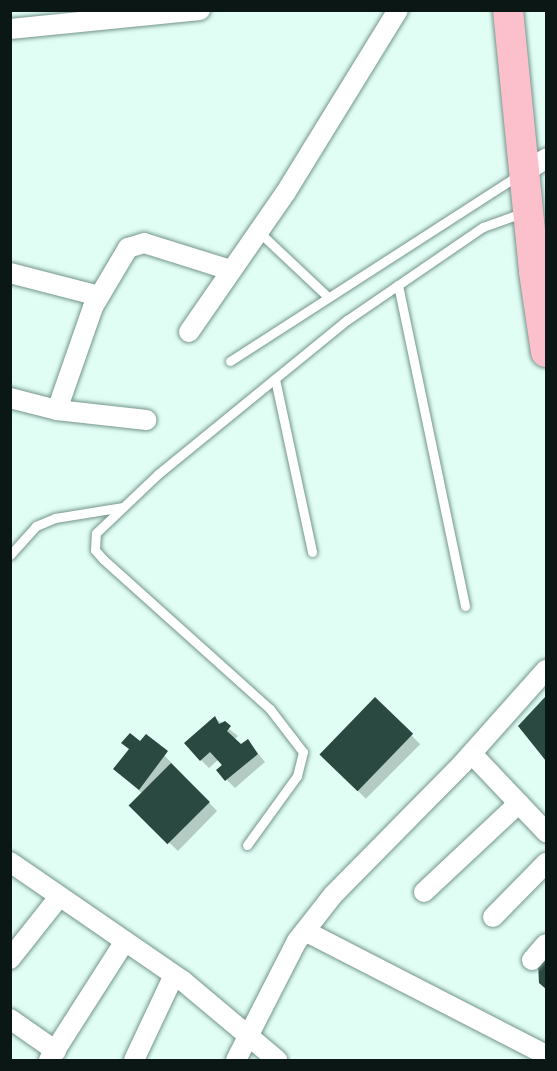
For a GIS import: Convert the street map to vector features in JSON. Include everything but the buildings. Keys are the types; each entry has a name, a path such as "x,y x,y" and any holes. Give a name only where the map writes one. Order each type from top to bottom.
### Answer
{"main road":[{"path":"508,10 536,165 527,212 544,315 546,352"},
{"path":"522,10 546,259"}],"street":[{"path":"10,29 84,16 200,10"},
{"path":"189,332 258,231 398,10"},
{"path":"57,410 99,296 112,269 136,244 144,243 230,270"},
{"path":"10,273 99,296"},
{"path":"10,398 57,410 146,420"},
{"path":"237,1060 305,931 333,895 471,754 546,670"},
{"path":"471,754 546,832"},
{"path":"424,892 519,803"},
{"path":"10,862 174,975 278,1060"},
{"path":"493,917 546,863"},
{"path":"10,959 60,896"},
{"path":"305,931 546,1055"},
{"path":"10,1019 53,1055 125,941"},
{"path":"532,960 546,944"},
{"path":"134,1060 174,975"}],"lane":[{"path":"230,362 327,296 536,165"},
{"path":"247,845 297,776 303,752 270,709 95,550 96,533 123,507 347,320 483,227 527,212"},
{"path":"258,231 327,296"},
{"path":"398,285 465,606"},
{"path":"275,379 312,552"},
{"path":"10,555 36,526 55,518 123,507"}]}
